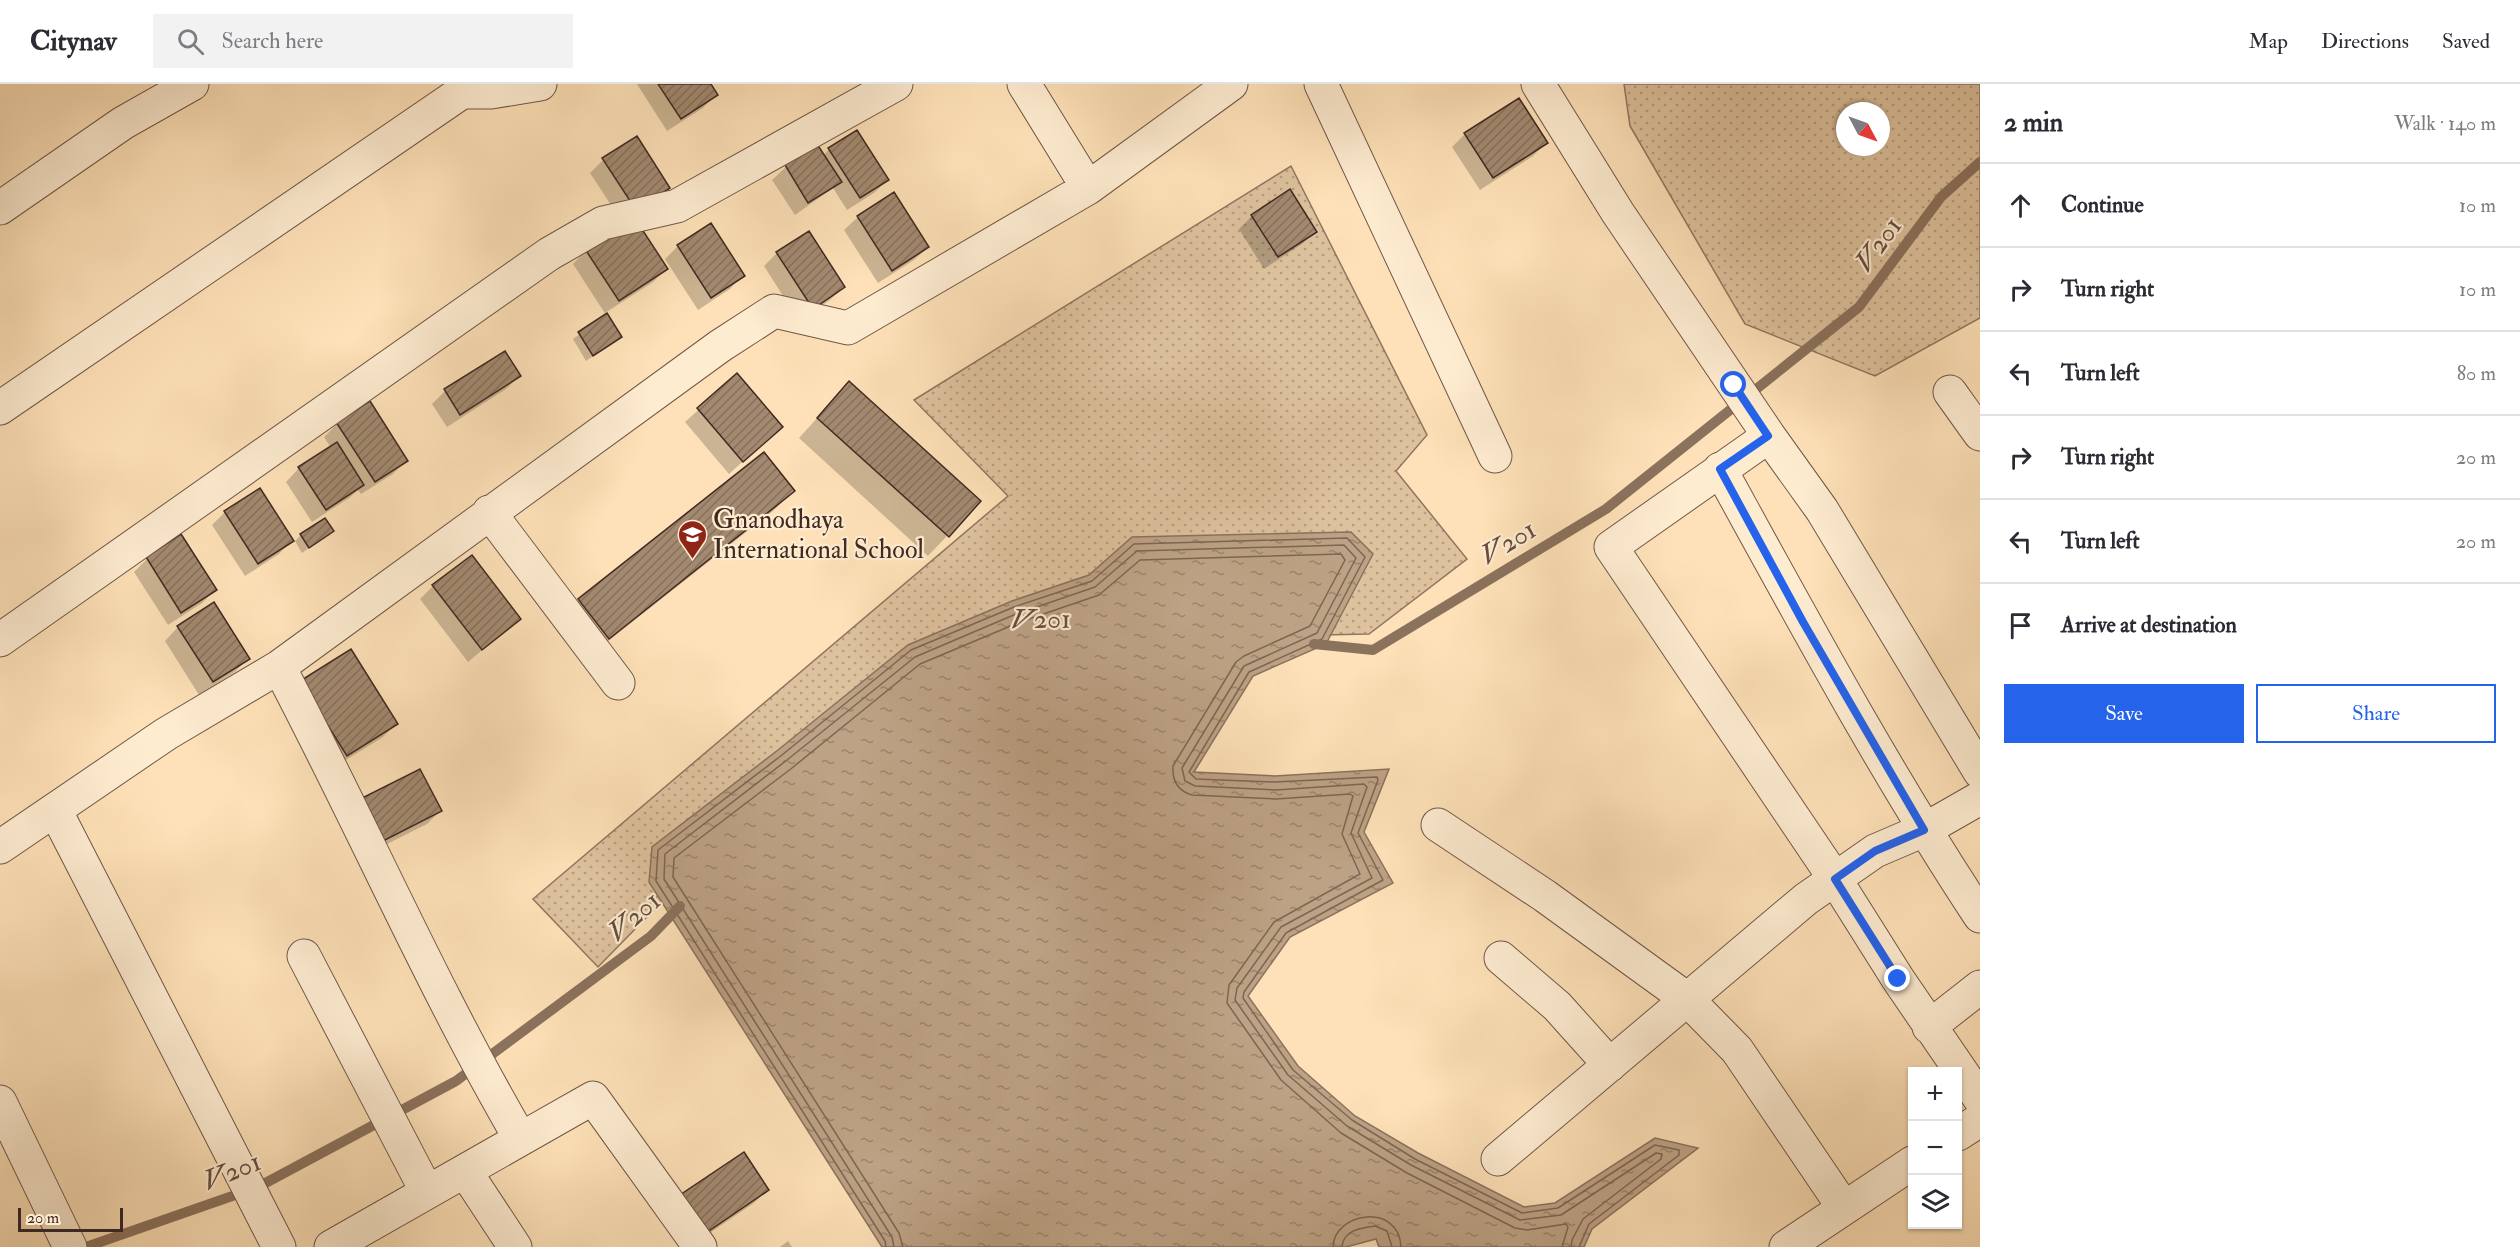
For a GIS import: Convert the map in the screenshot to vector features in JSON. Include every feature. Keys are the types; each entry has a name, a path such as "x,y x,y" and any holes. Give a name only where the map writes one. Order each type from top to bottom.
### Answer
{"street":[{"path":"0,208 123,123 192,84"},
{"path":"0,408 462,92 491,92 540,84"},
{"path":"0,640 549,254 603,223 677,206 896,84"},
{"path":"1024,84 1088,188"},
{"path":"0,847 166,734 279,667 489,512 720,346 774,311 848,327 1088,188 1231,84"},
{"path":"1321,84 1496,456"},
{"path":"1538,84 1618,213 1761,425 1822,510 1980,772"},
{"path":"1950,392 1980,434"},
{"path":"1761,425 1720,469 1611,547 1835,879 1929,1027 1980,1099"},
{"path":"1720,469 1803,622 1924,830 1980,916"},
{"path":"489,512 618,683"},
{"path":"279,667 318,740 478,1066 520,1138"},
{"path":"1498,1159 1806,900 1875,851 1924,830 1980,798"},
{"path":"55,810 279,1247"},
{"path":"1438,825 1545,896 1687,999 1737,1050 1844,1208"},
{"path":"304,956 427,1192"},
{"path":"1501,958 1557,1006 1610,1065"},
{"path":"1929,1027 1980,987"},
{"path":"331,1247 593,1098 700,1247"},
{"path":"0,1102 67,1242"},
{"path":"1962,1131 1980,1120"},
{"path":"1786,1247 1908,1166"},
{"path":"465,1171 514,1247"}],"shaded area":[{"path":"1624,84 1980,84 1980,318 1875,376 1745,324 1630,126"},
{"path":"1291,166 1427,435 1396,471 1467,559 1369,634 977,642 829,731 598,967 533,899 1008,496 914,400"}],"water":[{"path":"1351,532 1373,554 1326,644 1253,676 1194,772 1275,776 1389,769 1364,832 1393,883 1290,937 1248,996 1298,1066 1355,1116 1418,1153 1524,1207 1555,1203 1655,1138 1698,1148 1592,1229 1584,1247 1379,1247 1376,1239 1346,1247 882,1247 649,882 652,847 778,750 908,645 1012,601 1089,575 1132,537"}],"building":[{"path":"658,84 711,84 718,95 681,119"},
{"path":"1519,98 1548,143 1493,178 1464,133"},
{"path":"857,130 889,180 860,198 828,148"},
{"path":"637,136 670,188 636,210 602,158"},
{"path":"817,144 842,182 808,203 785,165"},
{"path":"1290,189 1317,232 1278,257 1251,215"},
{"path":"894,192 929,247 892,271 857,216"},
{"path":"634,217 668,269 619,301 585,249"},
{"path":"711,223 745,276 711,298 677,245"},
{"path":"809,231 845,287 813,309 776,252"},
{"path":"607,313 622,337 593,356 578,332"},
{"path":"505,351 521,376 460,415 444,389"},
{"path":"737,373 783,427 743,462 697,408"},
{"path":"849,381 981,501 949,537 817,418"},
{"path":"370,401 408,461 375,482 336,422"},
{"path":"337,442 364,485 326,510 298,467"},
{"path":"764,452 795,491 609,639 578,599"},
{"path":"260,488 294,541 258,564 224,511"},
{"path":"325,518 334,531 309,548 300,534"},
{"path":"181,534 217,590 181,613 146,557"},
{"path":"472,555 521,619 482,650 432,585"},
{"path":"214,602 250,659 213,682 177,626"},
{"path":"351,649 398,724 347,756 300,681"},
{"path":"420,769 442,811 383,841 362,798"},
{"path":"744,1152 769,1190 703,1235 677,1197"}],"waterway":[{"name":"V201","path":"1314,644 1373,650 1606,509 1859,307 1941,197 1980,162"},
{"name":"V201","path":"86,1247 258,1187 456,1081 651,936 680,906"}],"place":[{"name":"Gnanodhaya International School","path":"692,560"}],"route":[{"path":"1734,385 1768,436 1720,469 1803,622 1924,830 1875,851 1835,879 1898,979"}]}
